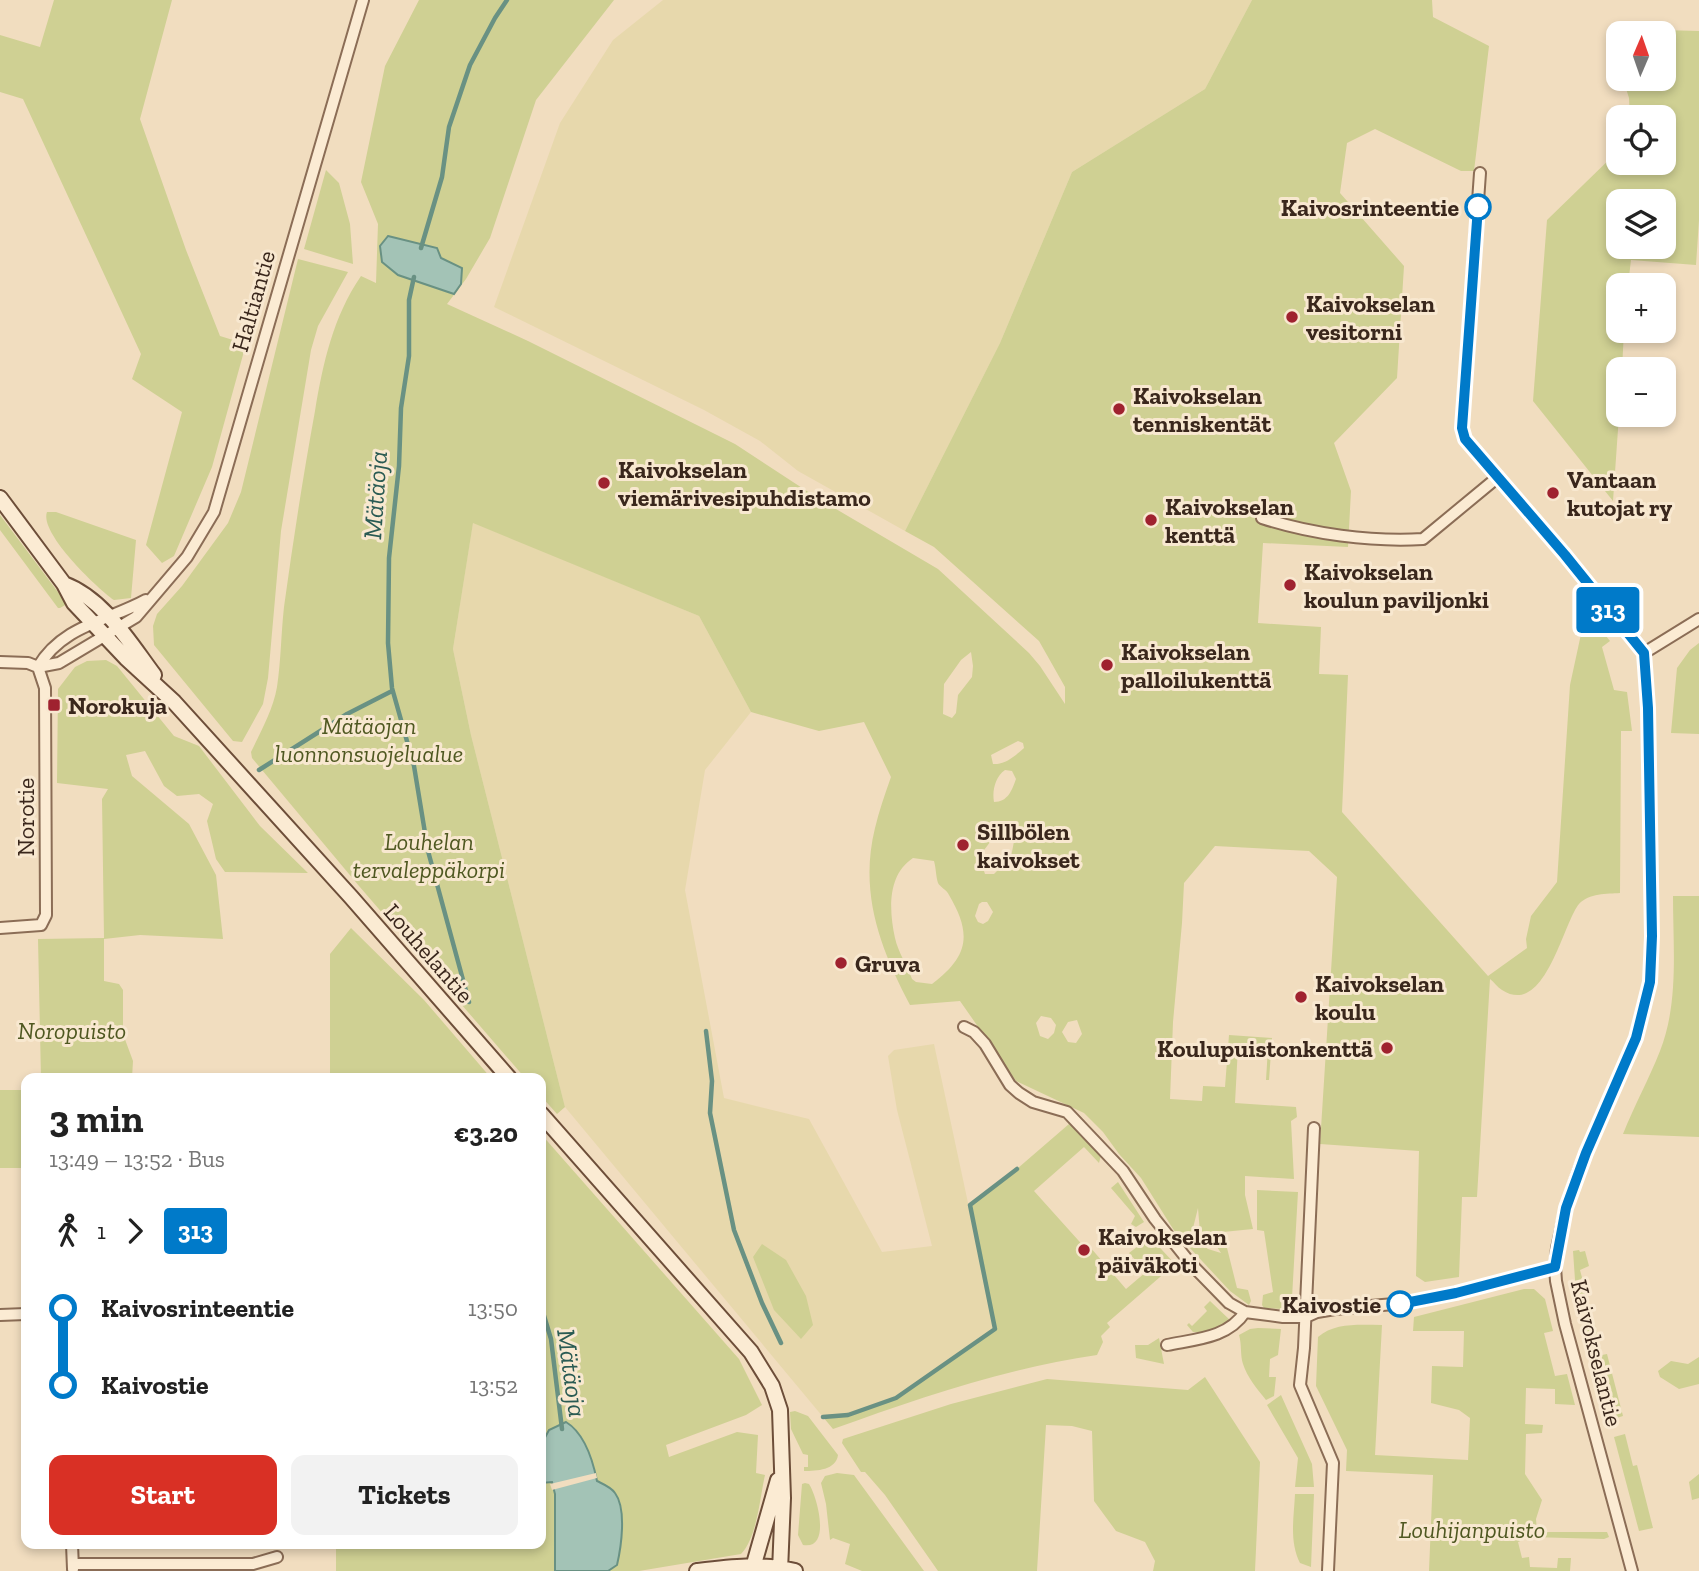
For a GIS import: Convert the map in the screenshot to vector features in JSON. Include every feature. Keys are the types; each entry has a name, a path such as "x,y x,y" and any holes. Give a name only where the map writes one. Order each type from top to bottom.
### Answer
{"main road":[{"name":"Louhelantie","path":"0,498 64,584 70,598 104,635 174,702 505,1073"},
{"name":"Louhelantie","path":"64,584 79,589 118,628 174,702"},
{"path":"546,1120 751,1352 772,1386 780,1410 785,1570 752,1568 697,1571"},
{"path":"752,1568 781,1472"}],"street":[{"name":"Haltiantie","path":"118,628 136,617 150,597 187,557 214,512 363,0"},
{"path":"1480,173 1462,428 1465,439 1644,653 1699,619"},
{"path":"1262,518 1285,526 1336,535 1423,539 1498,477"},
{"name":"Haltiantie","path":"106,616 128,610 150,597"},
{"path":"38,667 49,650 106,616"},
{"path":"0,662 28,663 38,667 59,663 118,628"},
{"name":"Kaivokselantie","path":"1632,1571 1565,1324 1555,1267 1570,1195 1636,1038 1650,982 1652,931 1648,708 1644,653"},
{"name":"Norotie","path":"0,928 41,925 46,915 45,688 38,667"},
{"path":"964,1027 974,1032 985,1044 1010,1085 1019,1093 1033,1102 1068,1112 1123,1171 1155,1219 1191,1264 1222,1296 1245,1312 1306,1317 1317,1312 1424,1300 1555,1267"},
{"path":"1314,1128 1306,1317 1300,1385 1333,1463 1328,1571"},
{"path":"1167,1345 1219,1334 1239,1322 1245,1312"},
{"path":"0,1315 21,1314"},
{"path":"72,1549 73,1567 253,1564 277,1558"}],"shaded area":[{"path":"663,0 1252,0 1205,89 1072,172 1000,343 905,531 798,471 760,441 704,410 494,307 560,123 613,40"},
{"path":"388,236 437,248 441,258 462,268 461,284 454,294 398,275 382,262 380,246"},
{"path":"473,522 699,616 751,712 705,770 685,890 724,1098 809,1119 882,1252 932,1246 897,1110 888,1056 894,1050 934,1044 995,1329 896,1398 848,1415 823,1417 565,1107 471,735 453,649"},
{"path":"566,1422 578,1433 590,1456 597,1481 611,1489 619,1500 622,1518 620,1549 617,1565 608,1571 555,1571 555,1494 552,1482 546,1483 546,1436 549,1430"}],"green space":[{"path":"54,0 172,0 140,119 186,250 220,336 246,344 212,467 174,556 162,563 146,545 182,412 132,379 141,354 23,99 0,92 0,35 40,47"},
{"path":"419,0 614,0 536,100 490,238 466,279 447,304 528,341 735,444 819,499 938,569 1029,653 1065,704 1065,687 1039,641 934,547 905,531 1000,343 1072,172 1205,89 1252,0 1432,0 1433,17 1489,46 1474,171 1461,171 1375,129 1347,143 1340,193 1404,266 1397,378 1334,443 1351,491 1348,547 1263,543 1258,623 1321,627 1319,674 1348,675 1342,812 1488,976 1527,948 1526,939 1531,916 1557,882 1570,685 1586,611 1610,641 1602,647 1614,690 1627,692 1632,731 1621,731 1620,893 1593,896 1579,904 1551,965 1530,991 1517,995 1502,990 1490,979 1477,1197 1462,1197 1459,1277 1425,1282 1416,1276 1419,1151 1320,1144 1337,877 1309,851 1215,846 1184,883 1170,1099 1202,1101 1203,1086 1225,1087 1229,1035 1272,1038 1269,1080 1266,1080 1268,1048 1238,1047 1235,1103 1296,1107 1297,1117 1291,1121 1294,1179 1245,1176 1245,1195 1253,1229 1223,1232 1237,1288 1248,1290 1251,1301 1249,1305 1230,1291 1175,1232 1141,1178 1084,1113 1016,1081 960,1001 910,1005 882,941 871,898 871,852 891,777 864,722 819,731 751,712 699,616 473,523 453,649 471,735 565,1107 557,1114 546,1102 546,1073 521,1073 252,758 251,752 270,712 277,687 291,558 326,358 336,324 361,276 376,283 378,224 361,182 385,66","holes":["971,652 972,677 958,695 956,713 952,718 943,714 944,684 961,660","1018,741 1023,743 1024,748 1002,763 993,764 991,755","1005,770 1012,771 1016,779 1006,798 994,802 997,780","1011,823 1016,831 1011,857 994,874 985,874 979,856 994,837","913,858 934,861 938,883 948,893 961,921 963,944 960,954 954,964 932,984 912,979 896,943 892,894 898,874","987,902 993,912 983,924 978,922 975,916 979,904","1041,1016 1051,1018 1056,1025 1054,1033 1048,1039 1040,1036 1036,1023","1077,1020 1082,1034 1076,1043 1068,1042 1062,1032 1068,1022","1198,1208 1200,1233 1215,1244 1221,1253 1208,1249 1191,1236"]},
{"path":"1676,30 1699,31 1699,220 1696,265 1631,260 1629,273 1606,273 1606,343 1623,343 1623,357 1606,357 1606,427 1618,427 1613,501 1533,401 1547,220 1606,163 1606,175 1676,175 1676,105 1629,105 1627,91 1676,91"},
{"path":"326,170 339,183 350,224 353,264 304,249"},
{"path":"298,259 348,272 318,326 311,350 281,531 268,678 263,704 242,742 233,741 154,645 153,626 157,614 182,586 228,523 241,492"},
{"path":"47,512 56,512 136,540 131,598 114,600 83,572 52,533"},
{"path":"0,515 67,604 58,608 0,530"},
{"path":"1699,643 1699,734 1671,733 1677,668 1690,650"},
{"path":"106,660 117,666 174,736 199,746 260,826 308,873 225,872 216,859 207,821 213,804 199,794 177,796 164,786 145,751 126,755 132,776 189,824 216,875 223,939 140,935 104,939 104,981 119,984 123,990 123,1034 133,1061 132,1073 41,1073 38,939 104,938 102,799 108,789 57,783 58,689 75,667 87,661"},
{"path":"1673,896 1699,896 1699,1137 1623,1134 1660,1051 1670,1014 1674,975"},
{"path":"351,928 424,1000 487,1073 330,1073 330,954"},
{"name":"Noropuisto","path":"0,1090 21,1090 21,1168 0,1168"},
{"path":"1067,1117 1101,1155 1099,1163 1084,1147 1034,1191 1087,1250 1090,1247 1126,1289 1146,1272 1129,1253 1150,1237 1175,1264 1107,1323 1110,1327 1101,1336 1103,1342 1097,1355 996,1376 930,1395 833,1429 823,1417 848,1415 896,1398 995,1329 970,1205 997,1186 1069,1124"},
{"path":"546,1140 739,1359 762,1405 746,1415 666,1445 669,1457 737,1432 758,1435 756,1473 765,1475 751,1538 741,1554 639,1571 336,1571 336,1549 546,1549"},
{"path":"1118,1182 1144,1222 1136,1227 1131,1224 1135,1216 1111,1188"},
{"path":"1257,1190 1298,1192 1292,1298 1281,1309 1264,1308 1262,1305 1263,1295 1273,1292 1264,1231 1257,1230"},
{"path":"762,1244 786,1260 806,1296 813,1325 801,1339 774,1310 753,1257"},
{"path":"1573,1251 1585,1251 1589,1266 1580,1270 1591,1311 1581,1313 1576,1294"},
{"name":"Louhijanpuisto","path":"1524,1289 1534,1289 1545,1299 1553,1331 1544,1333 1555,1376 1567,1374 1575,1405 1555,1404 1555,1389 1526,1388 1525,1424 1543,1425 1542,1433 1526,1434 1525,1474 1542,1500 1536,1519 1537,1532 1607,1532 1609,1537 1530,1537 1518,1542 1522,1558 1529,1557 1530,1567 1557,1568 1558,1558 1571,1558 1570,1571 1429,1571 1433,1475 1346,1471 1347,1450 1316,1386 1318,1337 1340,1327 1382,1325 1375,1455 1468,1460 1470,1418 1459,1410 1431,1403 1432,1366 1463,1367 1464,1331 1413,1331 1414,1317"},
{"path":"1210,1301 1231,1321 1213,1330 1193,1332 1187,1325 1189,1323 1192,1326 1207,1311 1204,1307"},
{"path":"1594,1321 1602,1355 1607,1354 1623,1416 1610,1420 1584,1325"},
{"path":"1258,1328 1281,1329 1278,1355 1270,1359 1269,1377 1276,1377 1274,1396 1266,1400 1245,1369 1239,1335"},
{"path":"1159,1338 1164,1364 1136,1358 1135,1345 1148,1345"},
{"path":"1699,1357 1699,1384 1679,1389 1660,1377 1658,1371 1671,1361 1688,1364"},
{"path":"1205,1377 1260,1462 1255,1571 1153,1571 1155,1561 1145,1542 1116,1531 1094,1501 1092,1431 1072,1426 1046,1425 1037,1571 938,1571 885,1495 865,1472 861,1472 842,1443 843,1439 951,1404 1047,1379 1188,1390"},
{"path":"1281,1395 1312,1464 1314,1487 1295,1487 1298,1458 1267,1405"},
{"path":"790,1412 808,1416 838,1455 830,1467 804,1471 804,1467 808,1467 808,1455 803,1454 791,1429"},
{"path":"1625,1434 1633,1466 1637,1465 1653,1528 1639,1531 1614,1437"},
{"path":"837,1473 854,1475 924,1571 862,1571 845,1564 850,1544 833,1538 830,1540 821,1483 825,1476"},
{"path":"1699,1474 1699,1498 1692,1500 1689,1482"},
{"path":"802,1484 809,1484 816,1499 820,1531 812,1544 803,1545 798,1535"},
{"path":"1295,1494 1314,1494 1311,1567 1300,1563 1294,1546"}],"pier":[{"path":"596,1473 597,1478 552,1490 550,1484"}],"waterway":[{"name":"Mätäoja","path":"421,248 442,177 449,127 470,65 507,0"},
{"name":"Mätäoja","path":"414,277 409,300 409,356 401,408 399,466 389,558 388,643 392,688 414,766 428,851 469,1002"},
{"path":"259,770 347,714 392,691"},
{"path":"706,1031 712,1081 710,1113 734,1230 762,1303 781,1343"},
{"path":"823,1417 848,1415 896,1398 995,1329 970,1205 1017,1169"},
{"name":"Mätäoja","path":"546,1322 551,1339 562,1429"}],"bus line":[{"name":"313","path":"1400,1304 1456,1293 1555,1267 1566,1208 1586,1153 1636,1038 1650,982 1652,936 1648,708 1644,653 1565,555 1465,439 1462,428 1478,207"}],"place":[{"name":"Kaivosrinteentie","path":"1478,207"},
{"name":"Kaivokselan vesitorni","path":"1292,317"},
{"name":"Kaivokselan tenniskentät","path":"1119,409"},
{"name":"Kaivokselan viemärivesipuhdistamo","path":"604,483"},
{"name":"Vantaan kutojat ry","path":"1553,493"},
{"name":"Kaivokselan kenttä","path":"1151,520"},
{"name":"Kaivokselan koulun paviljonki","path":"1290,585"},
{"name":"Kaivokselan palloilukenttä","path":"1107,665"},
{"name":"Norokuja","path":"54,705"},
{"name":"Sillbölen kaivokset","path":"963,845"},
{"name":"Gruva","path":"841,963"},
{"name":"Kaivokselan koulu","path":"1301,997"},
{"name":"Koulupuistonkenttä","path":"1387,1048"},
{"name":"Kaivokselan päiväkoti","path":"1084,1250"},
{"name":"Kaivostie","path":"1400,1304"}],"park label":[{"name":"Mätäojan luonnonsuojelualue","path":"369,739"},
{"name":"Louhelan tervaleppäkorpi","path":"429,855"}]}
